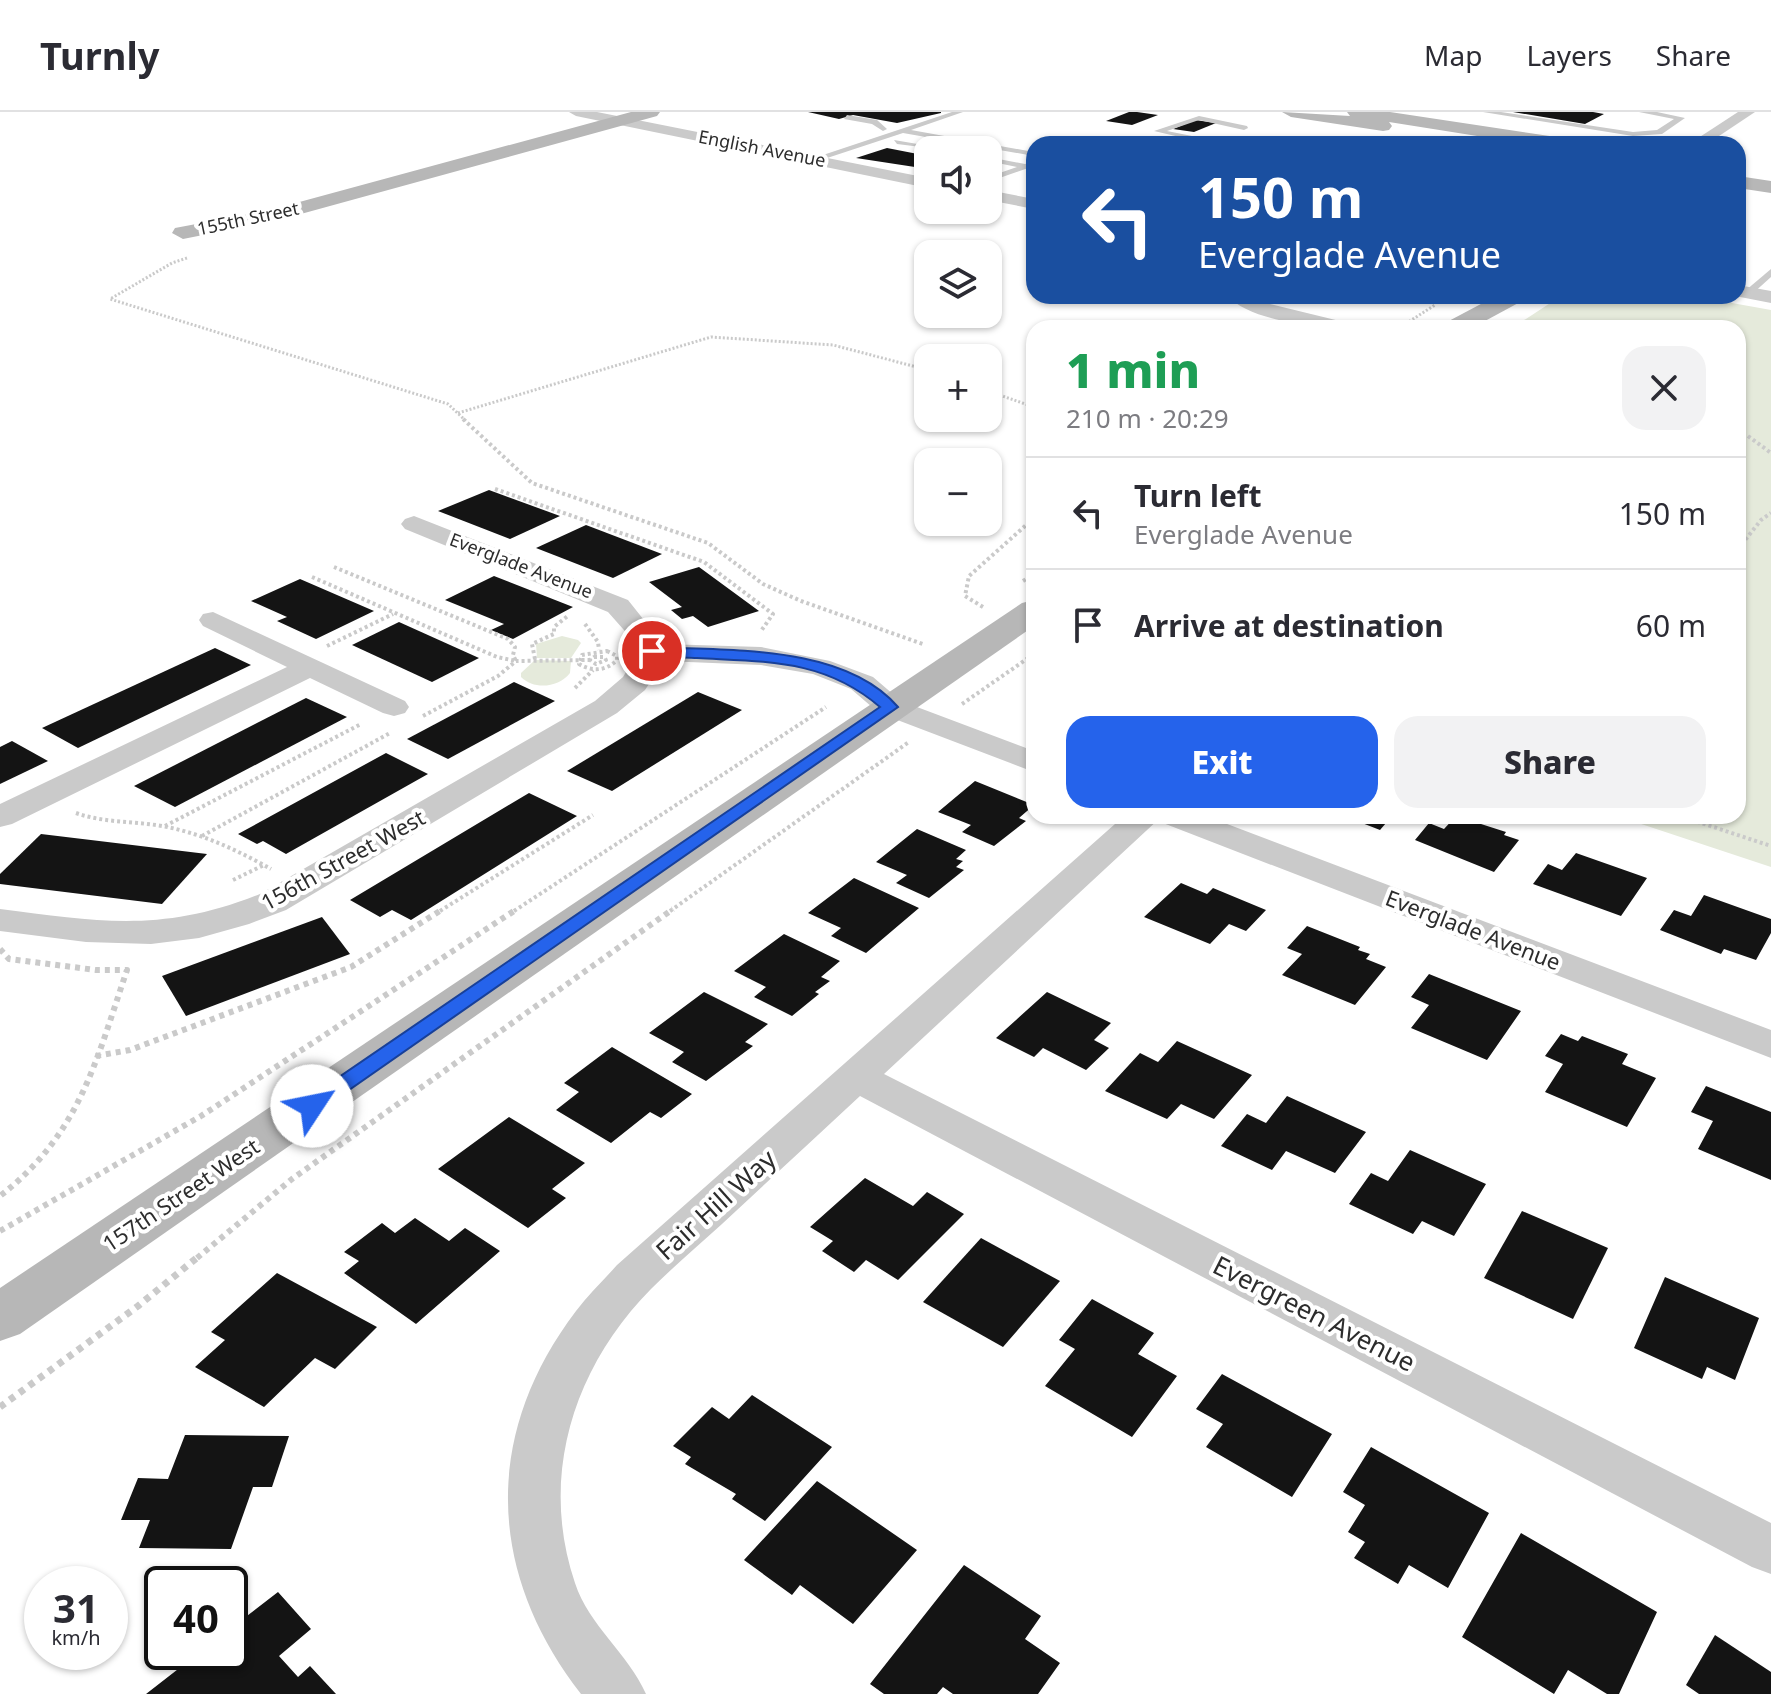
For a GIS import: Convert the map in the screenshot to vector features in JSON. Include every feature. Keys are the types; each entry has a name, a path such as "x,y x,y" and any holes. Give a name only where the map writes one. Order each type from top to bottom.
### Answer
{"street":[{"name":"155th Street","path":"600,115 272,216 183,233 246,210 600,115 651,112"},
{"path":"1291,112 1444,136"},
{"path":"1356,112 1511,136"},
{"path":"1710,136 1748,112"},
{"name":"English Avenue","path":"600,115 914,180"},
{"path":"1746,172 1771,176"},
{"path":"1746,183 1771,187"},
{"path":"1002,198 1026,202"},
{"path":"1746,293 1771,297"},
{"path":"1252,304 1312,320"},
{"path":"1458,320 1477,304"},
{"path":"1469,320 1499,304"},
{"name":"Everglade Avenue","path":"414,524 618,606 631,619 650,661"},
{"name":"157th Street West","path":"0,1318 904,721 1026,617"},
{"path":"213,620 403,718"},
{"path":"650,661 736,654 787,659 820,667 862,683 904,721"},
{"path":"650,661 785,678 833,702 1026,759"},
{"name":"156th Street West","path":"0,920 72,930 172,931 244,914 300,886 613,703 629,691 650,661"},
{"path":"0,817 302,664"},
{"name":"Fair Hill Way","path":"617,1694 586,1658 564,1621 547,1584 538,1545 532,1506 533,1468 539,1432 550,1396 566,1363 607,1304 1135,824"},
{"name":"Everglade Avenue","path":"1196,824 1771,1045"},
{"name":"Evergreen Avenue","path":"858,1078 1771,1550"}],"lane":[{"path":"812,160 959,112"},
{"path":"1487,112 1603,131 1651,134 1681,118 1643,112"},
{"path":"847,117 874,122 883,129"},
{"path":"1181,136 1158,131 1199,118 1244,128"},
{"path":"1603,131 1614,124"},
{"path":"903,131 1026,153"},
{"path":"879,138 914,145"},
{"path":"1002,161 1026,164"},
{"path":"1002,175 1026,166"},
{"path":"1746,290 1771,272"}],"path":[{"path":"186,258 110,299 448,404 532,483 708,543 763,584 801,601 923,644"},
{"path":"1411,320 1436,304"},
{"path":"458,413 711,337 833,345 914,366"},
{"path":"1002,396 1026,404"},
{"path":"1748,436 1771,453"},
{"path":"495,489 704,562 773,614 759,634"},
{"path":"1746,539 1771,513"},
{"path":"983,607 965,596 969,576 1026,525"},
{"path":"334,567 508,639 515,647 513,655 516,661"},
{"path":"312,577 497,657 516,661 590,660"},
{"path":"535,659 532,644 554,634 559,620 603,598"},
{"path":"302,664 394,613"},
{"path":"571,614 589,627 599,650"},
{"path":"599,650 613,653 617,660 609,667 593,670 583,667 579,659 582,655 599,650"},
{"path":"962,705 1026,660"},
{"path":"165,826 498,676 516,661"},
{"path":"568,694 593,670"},
{"path":"0,1231 213,1109 833,702"},
{"path":"202,836 403,718"},
{"path":"0,1407 114,1325 292,1179 904,721"},
{"path":"75,812 102,821 165,826 202,836 233,847 300,886"},
{"path":"96,1056 130,1050 351,967 593,815"},
{"path":"1704,824 1771,846"},
{"path":"221,885 265,865"},
{"path":"0,949 9,959 96,970 127,970 72,1120 57,1144 0,1196"}],"shaded area":[{"path":"1549,304 1738,304 1771,310 1771,867 1641,824 1746,824 1746,320 1524,320"},
{"path":"562,636 581,643 571,658 537,658 536,644"},
{"path":"535,660 571,661 570,673 553,684 532,684 521,677 521,673"}],"building":[{"path":"808,112 941,113 897,123 853,115 839,119"},
{"path":"1129,112 1158,115 1132,125 1106,121"},
{"path":"1513,112 1593,112 1604,114 1585,124"},
{"path":"1195,120 1216,123 1194,132 1173,129"},
{"path":"887,148 914,153 914,167 856,158"},
{"path":"489,490 560,516 510,539 438,511"},
{"path":"586,525 662,554 613,578 536,548"},
{"path":"699,567 759,611 708,627 693,616 682,619 671,610 682,607 649,582"},
{"path":"494,576 573,607 513,639 491,630 504,624 445,600"},
{"path":"300,579 374,611 316,639 277,621 287,617 251,601"},
{"path":"399,622 479,658 432,682 352,645"},
{"path":"215,648 251,665 78,748 42,728"},
{"path":"514,682 555,701 448,759 407,739"},
{"path":"698,692 742,710 612,791 567,771"},
{"path":"306,698 347,717 175,807 134,786"},
{"path":"12,741 48,761 0,784 0,747"},
{"path":"386,753 428,774 286,854 263,841 257,844 238,834"},
{"path":"975,781 1026,802 1026,812 1019,818 1026,821 994,846 962,832 971,825 938,812"},
{"path":"529,793 577,816 411,920 392,910 380,917 350,900"},
{"path":"1365,824 1385,824 1380,830"},
{"path":"1428,824 1444,829 1449,824 1481,824 1519,840 1494,872 1415,840"},
{"path":"917,829 966,850 956,859 963,861 956,867 964,870 929,898 896,883 907,875 876,862"},
{"path":"41,834 207,854 162,904 0,884 0,874"},
{"path":"1576,853 1647,878 1621,916 1533,884 1548,864 1562,870"},
{"path":"854,878 919,908 866,953 831,936 841,928 808,913"},
{"path":"1181,883 1207,894 1213,888 1266,910 1246,931 1229,924 1210,944 1144,917"},
{"path":"1704,895 1771,919 1771,933 1756,960 1724,949 1721,954 1660,930 1674,910 1691,916"},
{"path":"322,917 350,954 186,1016 162,976"},
{"path":"1307,926 1360,947 1358,950 1370,954 1366,959 1386,967 1355,1005 1282,975 1302,954 1287,948"},
{"path":"784,934 840,961 821,977 830,981 815,992 819,994 792,1016 754,997 766,987 734,971"},
{"path":"1429,974 1521,1011 1487,1060 1411,1028 1429,1005 1411,997"},
{"path":"704,992 768,1024 745,1042 753,1046 706,1081 672,1062 684,1052 649,1033"},
{"path":"1047,992 1111,1023 1094,1040 1109,1048 1086,1070 1043,1048 1034,1057 996,1038"},
{"path":"1561,1034 1578,1041 1582,1036 1628,1054 1622,1064 1656,1078 1627,1127 1545,1092 1563,1064 1545,1056"},
{"path":"1177,1041 1252,1075 1214,1119 1181,1104 1167,1119 1105,1091 1140,1053 1158,1062"},
{"path":"612,1047 692,1094 661,1118 650,1112 611,1143 556,1110 579,1092 564,1083"},
{"path":"1706,1086 1771,1112 1771,1180 1698,1149 1713,1121 1691,1112"},
{"path":"1287,1096 1366,1132 1335,1173 1286,1151 1272,1170 1221,1146 1247,1114 1266,1123"},
{"path":"509,1117 585,1163 552,1189 566,1198 528,1228 438,1169"},
{"path":"1410,1150 1486,1184 1454,1236 1422,1221 1413,1234 1349,1204 1371,1173 1388,1181"},
{"path":"865,1178 913,1206 927,1192 964,1214 898,1280 866,1260 854,1272 822,1251 833,1241 810,1227"},
{"path":"1522,1211 1608,1248 1573,1319 1484,1278"},
{"path":"415,1218 449,1241 465,1228 500,1251 416,1324 344,1273 359,1261 344,1252 382,1223 395,1233"},
{"path":"981,1238 1060,1281 1003,1347 923,1302"},
{"path":"277,1273 377,1327 335,1369 315,1358 264,1407 195,1367 225,1340 211,1332"},
{"path":"1665,1277 1759,1318 1735,1380 1707,1367 1702,1379 1634,1348"},
{"path":"1092,1299 1154,1333 1138,1354 1177,1376 1132,1437 1045,1386 1075,1349 1059,1340"},
{"path":"1222,1374 1332,1434 1292,1497 1206,1447 1223,1424 1196,1409"},
{"path":"752,1395 832,1447 765,1521 732,1499 736,1494 685,1464 691,1457 673,1446 712,1407 729,1419"},
{"path":"185,1435 289,1436 272,1487 253,1487 231,1549 139,1548 150,1520 121,1520 138,1478 168,1479"},
{"path":"1371,1447 1489,1513 1448,1588 1409,1565 1398,1584 1354,1558 1365,1542 1348,1532 1365,1505 1343,1492"},
{"path":"817,1481 917,1550 853,1624 800,1585 792,1595 744,1560"},
{"path":"1521,1533 1657,1612 1619,1694 1607,1694 1568,1670 1554,1694 1462,1637"},
{"path":"964,1565 1041,1616 1025,1639 1060,1663 1038,1694 953,1694 943,1687 937,1694 884,1694 870,1684"},
{"path":"278,1592 311,1629 279,1656 298,1677 310,1666 336,1694 146,1694 177,1670 248,1670 248,1615"},
{"path":"1715,1635 1771,1672 1771,1694 1699,1694 1686,1685"}],"route":[{"path":"312,1106 890,707 862,683 820,667 787,659 652,651"}]}
